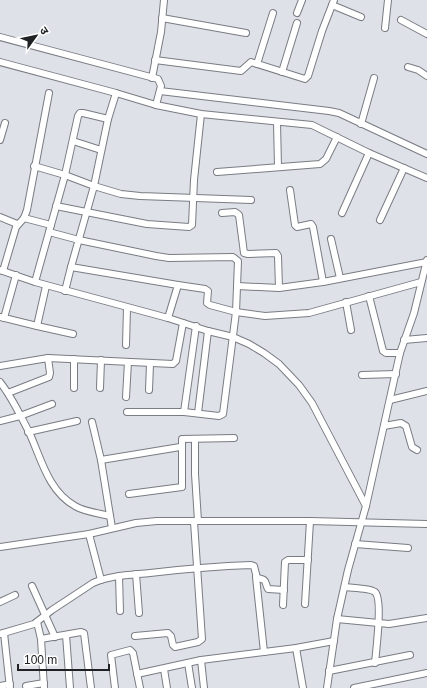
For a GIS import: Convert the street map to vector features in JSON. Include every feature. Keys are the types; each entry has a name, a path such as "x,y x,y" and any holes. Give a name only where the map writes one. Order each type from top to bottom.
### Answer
{"street":[{"path":"152,78 164,0"},
{"path":"297,13 302,0"},
{"path":"385,28 388,0"},
{"path":"155,60 240,71 251,62 304,79 308,76 322,31 333,3 361,17"},
{"path":"256,64 273,13"},
{"path":"162,18 246,33"},
{"path":"401,20 427,34"},
{"path":"282,72 297,23"},
{"path":"0,37 160,81 161,86 156,106"},
{"path":"0,62 116,93 156,106 201,114 312,125 369,153 427,178"},
{"path":"408,67 427,76"},
{"path":"361,124 374,78"},
{"path":"160,92 321,109 339,114 427,154"},
{"path":"49,93 34,166 27,210 24,218 17,224 2,270 46,286 168,318 208,331 233,337 264,353 279,364 299,385 312,403 366,506"},
{"path":"65,291 94,186 108,119 116,93"},
{"path":"35,282 73,141 78,116 80,113 108,119"},
{"path":"56,206 147,224 187,228 192,225 194,175 201,114"},
{"path":"277,122 278,167"},
{"path":"0,140 5,123"},
{"path":"217,172 315,165 324,162 337,137"},
{"path":"73,141 101,150"},
{"path":"342,212 369,153"},
{"path":"34,166 112,192 131,195 251,200"},
{"path":"380,220 404,168"},
{"path":"290,190 295,225 298,227 311,224 313,227 323,282"},
{"path":"222,213 235,212 238,214 244,253 276,252 278,256 279,288"},
{"path":"0,217 17,224"},
{"path":"24,218 51,225"},
{"path":"49,232 143,254 169,258 235,257 238,261 236,312 223,414 219,416 184,412 127,412"},
{"path":"331,239 340,278"},
{"path":"237,286 279,288 323,282 427,261 414,313 400,353 366,506 348,570 337,619 327,688"},
{"path":"71,267 205,289 208,291 206,301 208,304 236,312 265,316 320,311 346,302 422,282"},
{"path":"16,275 2,317 74,334"},
{"path":"168,318 178,285"},
{"path":"37,326 46,286"},
{"path":"369,296 383,351 400,353"},
{"path":"346,302 351,330"},
{"path":"126,346 127,308"},
{"path":"0,366 48,358 173,364 175,363 183,323"},
{"path":"184,412 196,326"},
{"path":"198,413 208,331"},
{"path":"404,340 427,338"},
{"path":"8,393 49,377 50,373 48,358"},
{"path":"74,359 74,388"},
{"path":"100,388 101,360"},
{"path":"126,397 128,362"},
{"path":"149,390 150,364"},
{"path":"362,375 396,374"},
{"path":"0,382 8,393 20,416 50,480 65,499 83,510 110,516"},
{"path":"390,400 427,391"},
{"path":"0,421 20,416 52,404"},
{"path":"28,432 77,421"},
{"path":"92,422 101,460 112,528"},
{"path":"384,426 401,422 404,423 412,447 416,450"},
{"path":"129,494 182,487 182,439 234,438"},
{"path":"135,636 168,633 171,636 175,647 201,641 202,637 197,567 195,439"},
{"path":"101,460 182,446"},
{"path":"0,547 90,534 136,523 157,521 310,521 427,524"},
{"path":"305,604 310,521"},
{"path":"90,534 100,580"},
{"path":"355,544 408,548"},
{"path":"283,605 285,562 288,560 308,560"},
{"path":"0,686 10,686 2,634 25,628 37,622 82,590 100,580 119,576 197,567 254,566 264,652"},
{"path":"136,574 139,613"},
{"path":"119,576 120,611"},
{"path":"256,577 264,580 269,590 284,590"},
{"path":"32,586 55,637"},
{"path":"345,587 376,592 379,602 374,663"},
{"path":"0,602 15,595"},
{"path":"337,619 389,624 427,618"},
{"path":"26,686 44,685 41,639 37,622"},
{"path":"41,639 81,632 84,633 91,688"},
{"path":"66,635 70,688"},
{"path":"137,674 201,660 296,648 334,641"},
{"path":"296,648 303,688"},
{"path":"115,688 112,654 132,650 140,688"},
{"path":"329,671 410,655"},
{"path":"201,660 204,688"},
{"path":"188,663 192,688"},
{"path":"164,668 166,688"},
{"path":"354,688 427,673"}]}
